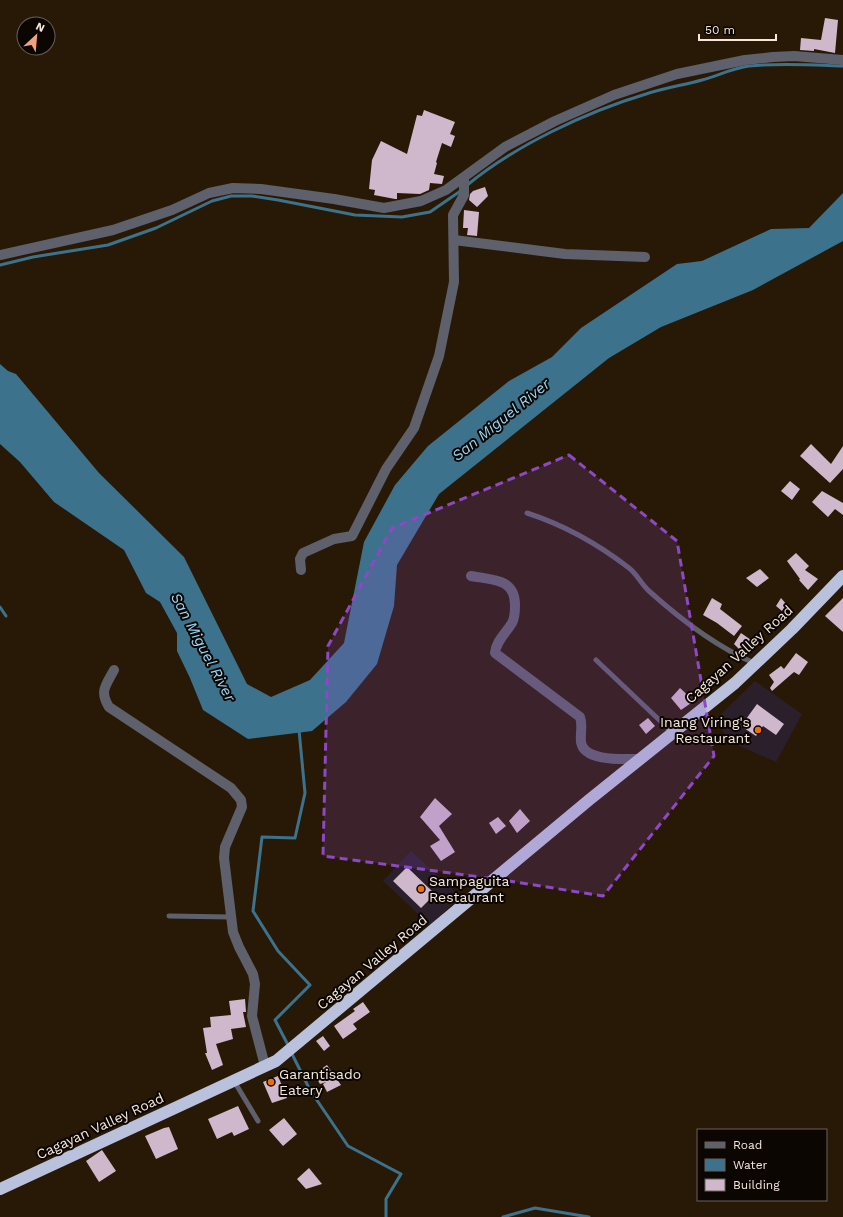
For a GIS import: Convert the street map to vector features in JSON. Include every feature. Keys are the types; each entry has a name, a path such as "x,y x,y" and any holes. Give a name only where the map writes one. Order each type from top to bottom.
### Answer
{"highway":[{"name":"Cagayan Valley Road","path":"0,1189 271,1063 734,683 843,576"}],"street":[{"path":"0,256 113,230 172,210 209,193 222,190 244,188 384,208 399,206 434,196 464,178 505,147 555,121 614,95 677,74 738,61 773,57 794,56 843,60"},
{"path":"301,570 300,559 303,553 334,539 352,536 386,469 414,428 439,356 454,282 453,215 464,195 464,178"},
{"path":"454,240 565,254 645,256"},
{"path":"471,576 508,585 515,594 515,612 513,622 495,648 495,653 580,716 582,721 580,740 582,747 588,753 594,756 615,759 640,759"},
{"path":"114,670 104,690 103,697 109,707 231,788 241,800 242,807 225,847 224,858 233,932 253,974 255,984 252,1016 271,1063"}],"lane":[{"path":"527,513 556,523 603,549 630,569 647,590 686,621 728,652 755,664"},
{"path":"596,660 673,733"},
{"path":"169,916 231,917"},
{"path":"234,1081 258,1121"}],"highlighted area":[{"path":"569,455 677,541 714,756 603,896 503,880 323,856 328,646 392,528"}],"shaded area":[{"name":"Inang Viring's Restaurant","path":"755,681 802,714 776,762 729,741 716,719"},
{"name":"Sampaguita Restaurant","path":"411,851 460,896 431,926 383,881"}],"water":[{"name":"San Miguel River","path":"843,193 843,241 753,290 661,327 609,358 439,494 397,565 394,606 377,664 346,702 312,731 248,739 203,710 177,651 177,633 160,602 146,593 124,550 54,502 20,462 0,444 0,364 8,371 16,374 99,473 184,557 247,684 271,697 310,680 344,643 364,542 395,485 428,446 509,381 552,357 581,328 677,264 702,261 771,229 809,228"}],"building":[{"path":"825,18 838,20 835,53 814,49 814,51 800,50 801,38 821,40"},
{"path":"424,110 455,122 450,134 455,136 451,147 442,143 436,162 434,174 444,176 442,184 430,183 429,190 420,194 397,193 397,199 374,195 375,190 369,189 372,160 381,141 407,154 417,115 422,116"},
{"path":"485,187 488,196 477,207 469,200 470,194 473,191"},
{"path":"464,210 479,212 477,236 467,235 468,228 463,228"},
{"path":"811,444 831,464 843,446 843,469 830,483 800,456"},
{"path":"790,481 800,489 792,500 781,491"},
{"path":"822,491 843,503 843,515 835,509 828,517 812,502"},
{"path":"796,553 809,566 805,570 818,579 808,590 799,580 800,579 787,561"},
{"path":"760,569 769,578 757,587 746,578"},
{"path":"712,598 722,604 720,609 742,626 734,636 717,623 703,615"},
{"path":"781,598 787,605 782,611 776,606"},
{"path":"843,598 843,632 825,616"},
{"path":"741,633 751,640 742,652 734,644"},
{"path":"796,653 808,662 799,675 794,672 772,691 770,688 774,682 769,675 781,666 784,669"},
{"path":"680,688 694,701 681,710 671,698"},
{"path":"757,704 784,724 776,735 763,726 756,736 741,726"},
{"path":"648,718 655,726 646,734 639,725"},
{"path":"435,798 452,814 439,826 455,852 441,861 430,846 440,840 420,817"},
{"path":"520,809 530,821 517,833 509,821"},
{"path":"498,817 506,826 496,834 489,823"},
{"path":"407,867 435,894 421,908 393,881"},
{"path":"245,999 246,1012 243,1012 246,1027 231,1029 233,1039 216,1044 223,1065 212,1070 205,1053 207,1053 203,1028 211,1027 210,1017 231,1015 229,1001"},
{"path":"363,1002 370,1012 353,1024 357,1029 343,1039 334,1026 355,1011 353,1009"},
{"path":"323,1036 330,1046 324,1051 316,1041"},
{"path":"327,1065 341,1085 327,1092 323,1084 326,1082 320,1084 314,1074"},
{"path":"278,1076 287,1098 272,1103 263,1082"},
{"path":"238,1106 249,1129 234,1136 232,1132 217,1139 208,1119"},
{"path":"284,1118 297,1134 283,1146 269,1130"},
{"path":"169,1127 178,1149 156,1159 145,1136"},
{"path":"102,1150 116,1171 99,1182 86,1161"},
{"path":"309,1168 322,1184 306,1189 297,1179"}],"waterway":[{"path":"466,186 485,171 528,144 575,120 623,101 702,80 737,68 749,66 784,64 843,66"},
{"path":"0,265 33,257 108,245 156,228 212,201 231,196 252,196 355,215 402,217 430,212 462,190"},
{"path":"0,607 6,616"},
{"path":"289,1047 275,1020 310,985 278,951 253,911 262,837 295,838 305,793 299,730"},
{"path":"291,1052 310,1090 348,1146 401,1174 386,1199 386,1217"},
{"path":"503,1217 535,1208 589,1217"}],"place":[{"name":"Inang Viring's Restaurant","path":"758,730"},
{"name":"Sampaguita Restaurant","path":"421,889"},
{"name":"Garantisado Eatery","path":"271,1082"}]}
